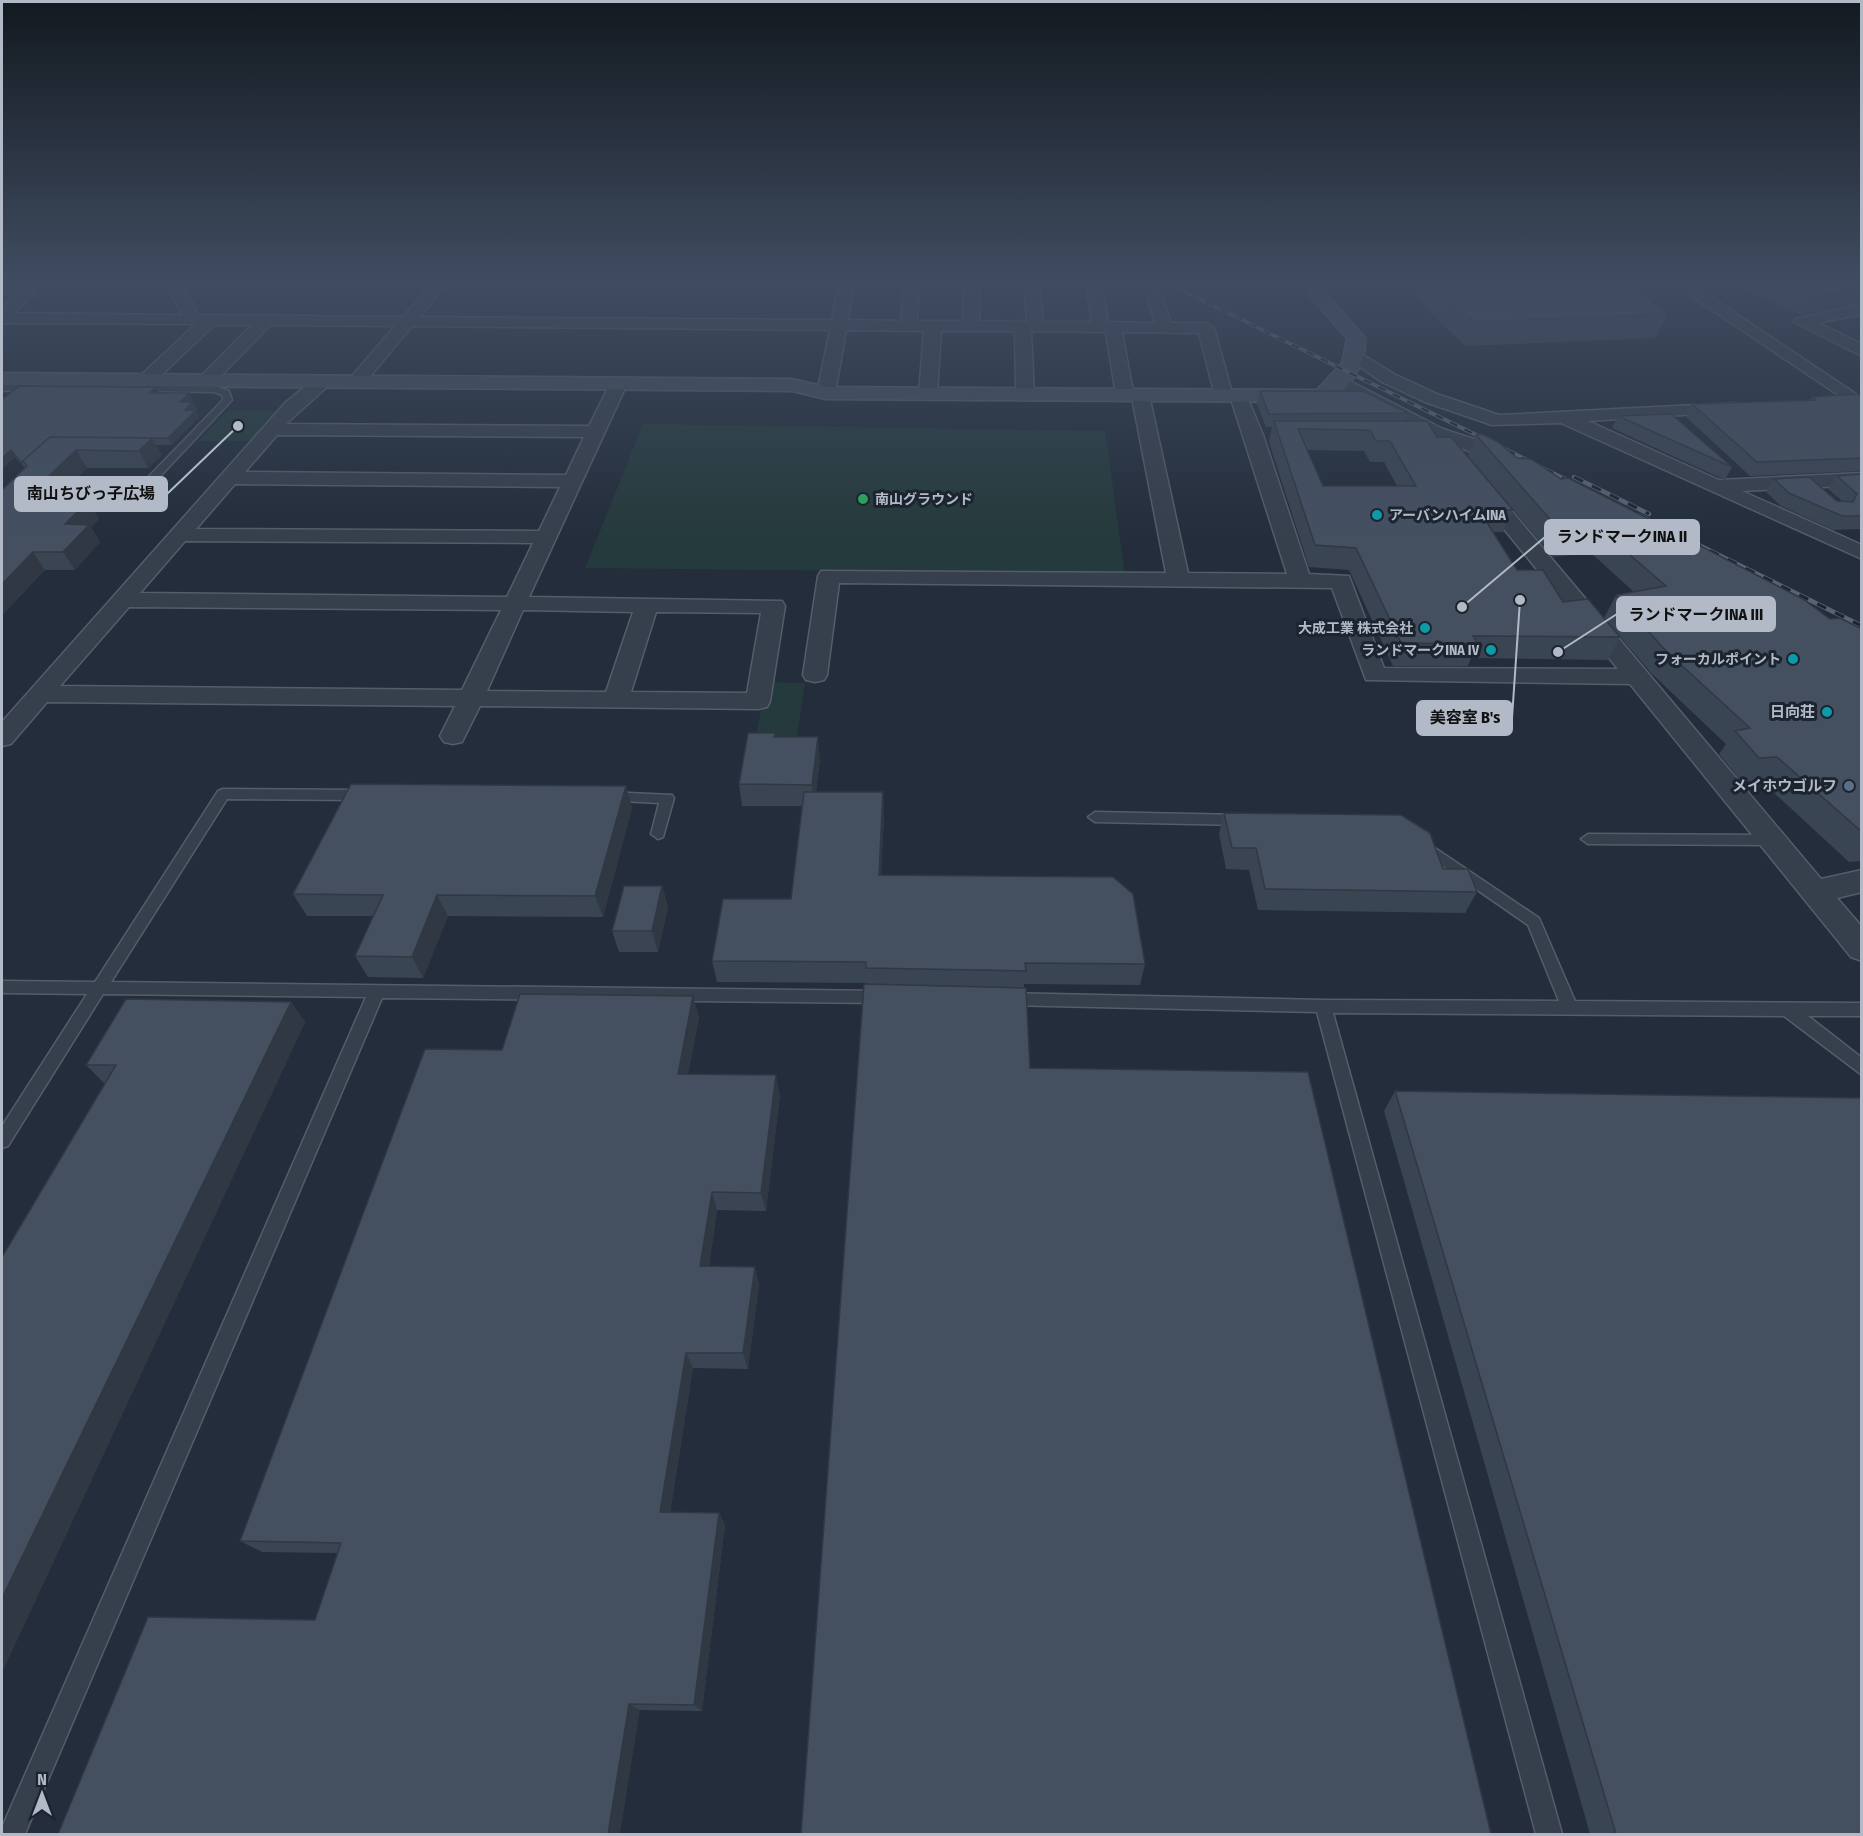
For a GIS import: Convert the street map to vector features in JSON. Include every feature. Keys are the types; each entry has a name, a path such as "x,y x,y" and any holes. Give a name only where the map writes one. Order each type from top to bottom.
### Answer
{"street":[{"path":"146,380 160,367"},
{"path":"207,380 220,367"},
{"path":"356,382 369,367"},
{"path":"826,393 831,367"},
{"path":"928,393 930,367"},
{"path":"1025,394 1027,367"},
{"path":"1122,367 1133,395 1178,580"},
{"path":"1220,367 1231,396 1254,435 1300,581"},
{"path":"2,379 792,385 826,393 1322,396 1340,383 1349,367"},
{"path":"1372,367 1388,378 1431,398 1498,421 1744,406"},
{"path":"1803,367 1856,403"},
{"path":"2,737 291,407 323,381"},
{"path":"1340,383 1436,433 1476,446 1528,473"},
{"path":"453,736 618,384"},
{"path":"1828,401 1856,403"},
{"path":"1661,411 1678,426"},
{"path":"1563,417 1862,553"},
{"path":"272,429 595,432"},
{"path":"1402,434 1436,433"},
{"path":"1436,433 1862,949"},
{"path":"1254,435 1277,435"},
{"path":"1728,470 1781,516"},
{"path":"229,478 572,482"},
{"path":"1715,486 1862,479"},
{"path":"1806,482 1829,502"},
{"path":"179,535 546,537"},
{"path":"815,675 830,576 1341,581 1375,675 1636,677"},
{"path":"39,694 758,701 774,606 122,600"},
{"path":"616,700 647,605"},
{"path":"1814,892 1862,881"}],"lane":[{"path":"8,398 21,387"},
{"path":"2,388 215,389 226,393 228,400 131,501"},
{"path":"169,450 180,450"},
{"path":"2,1140 96,989 223,794 379,795"},
{"path":"595,797 667,798 658,834"},
{"path":"1095,817 1260,820"},
{"path":"1409,836 1534,922 1570,1008"},
{"path":"1588,839 1771,840"},
{"path":"2,987 376,993 895,997"},
{"path":"12,1834 376,993"},
{"path":"990,999 1323,1006 1862,1010"},
{"path":"1323,1006 1549,1834"},
{"path":"1787,1009 1862,1068"}],"green space":[{"path":"227,411 277,411 250,441 198,441"},
{"name":"南山グラウンド","path":"643,424 1105,431 1125,574 585,568"},
{"path":"766,682 805,683 796,742 755,742"}],"building":[{"path":"19,386 156,387 150,393 189,393 180,402 193,402 185,410 196,410 168,438 50,437 22,463 11,450 2,458 2,400"},
{"path":"1260,391 1363,391 1408,413 1269,414"},
{"path":"1862,395 1862,458 1757,462 1692,404 1816,400 1812,397"},
{"path":"1671,414 1732,467 1618,416"},
{"path":"1274,421 1427,421 1437,437 1451,437 1513,510 1479,510 1517,570 1543,570 1563,602 1588,599 1620,637 1473,636 1478,644 1401,643 1356,548 1315,545","holes":["1298,429 1370,430 1376,441 1390,441 1416,486 1323,486"]},
{"path":"1482,434 1498,442 1517,458 1531,459 1561,479 1568,478 1651,520 1661,529 1666,529 1680,543 1691,541 1803,599 1830,619 1840,618 1862,629 1862,832 1777,757 1759,758 1735,731 1750,728 1666,651 1616,595 1666,586 1602,531 1564,535 1476,435"},
{"path":"50,437 152,438 139,451 76,450 23,501 88,501 65,524 89,525 63,552 33,552 2,584 2,490 27,466 23,461"},
{"path":"1862,474 1862,516 1842,516 1789,493 1774,479 1809,477 1837,501 1853,502 1857,494 1837,476"},
{"path":"748,733 775,733 774,737 818,737 812,785 739,784"},
{"path":"351,784 626,786 595,896 437,895 412,957 355,956 383,895 293,894"},
{"path":"804,792 883,792 879,875 1113,877 1133,894 1145,964 1025,963 1026,971 866,968 866,962 712,961 723,899 791,899"},
{"path":"1224,813 1401,815 1430,833 1443,869 1468,869 1477,892 1265,889 1256,848 1232,848"},
{"path":"624,886 662,886 652,931 612,931"},
{"path":"864,984 1026,988 1030,1068 1308,1072 1491,1834 801,1834"},
{"path":"520,994 693,996 678,1074 776,1075 761,1193 712,1192 700,1266 755,1267 743,1353 686,1353 660,1512 719,1513 694,1705 629,1704 608,1834 58,1834 148,1617 315,1620 341,1543 240,1541 425,1049 502,1050"},
{"path":"126,999 291,1002 2,1598 2,1257 116,1065 86,1065"},
{"path":"1395,1091 1862,1098 1862,1834 1616,1834"}],"railway":[{"path":"1337,367 1529,461"},
{"path":"1526,460 1579,486"},
{"path":"1574,477 1649,514"},
{"path":"1638,515 1862,626"}],"place":[{"name":"南山ちびっ子広場","path":"238,426"},
{"name":"南山グラウンド","path":"863,499"},
{"name":"アーバンハイムINA","path":"1377,515"},
{"name":"美容室 B's","path":"1520,600"},
{"name":"ランドマークINA II","path":"1462,607"},
{"name":"大成工業 株式会社","path":"1425,628"},
{"name":"ランドマークINA IV","path":"1491,650"},
{"name":"ランドマークINA III","path":"1558,652"},
{"name":"フォーカルポイント","path":"1793,659"},
{"name":"日向荘","path":"1827,712"},
{"name":"メイホウゴルフ","path":"1849,786"}]}
